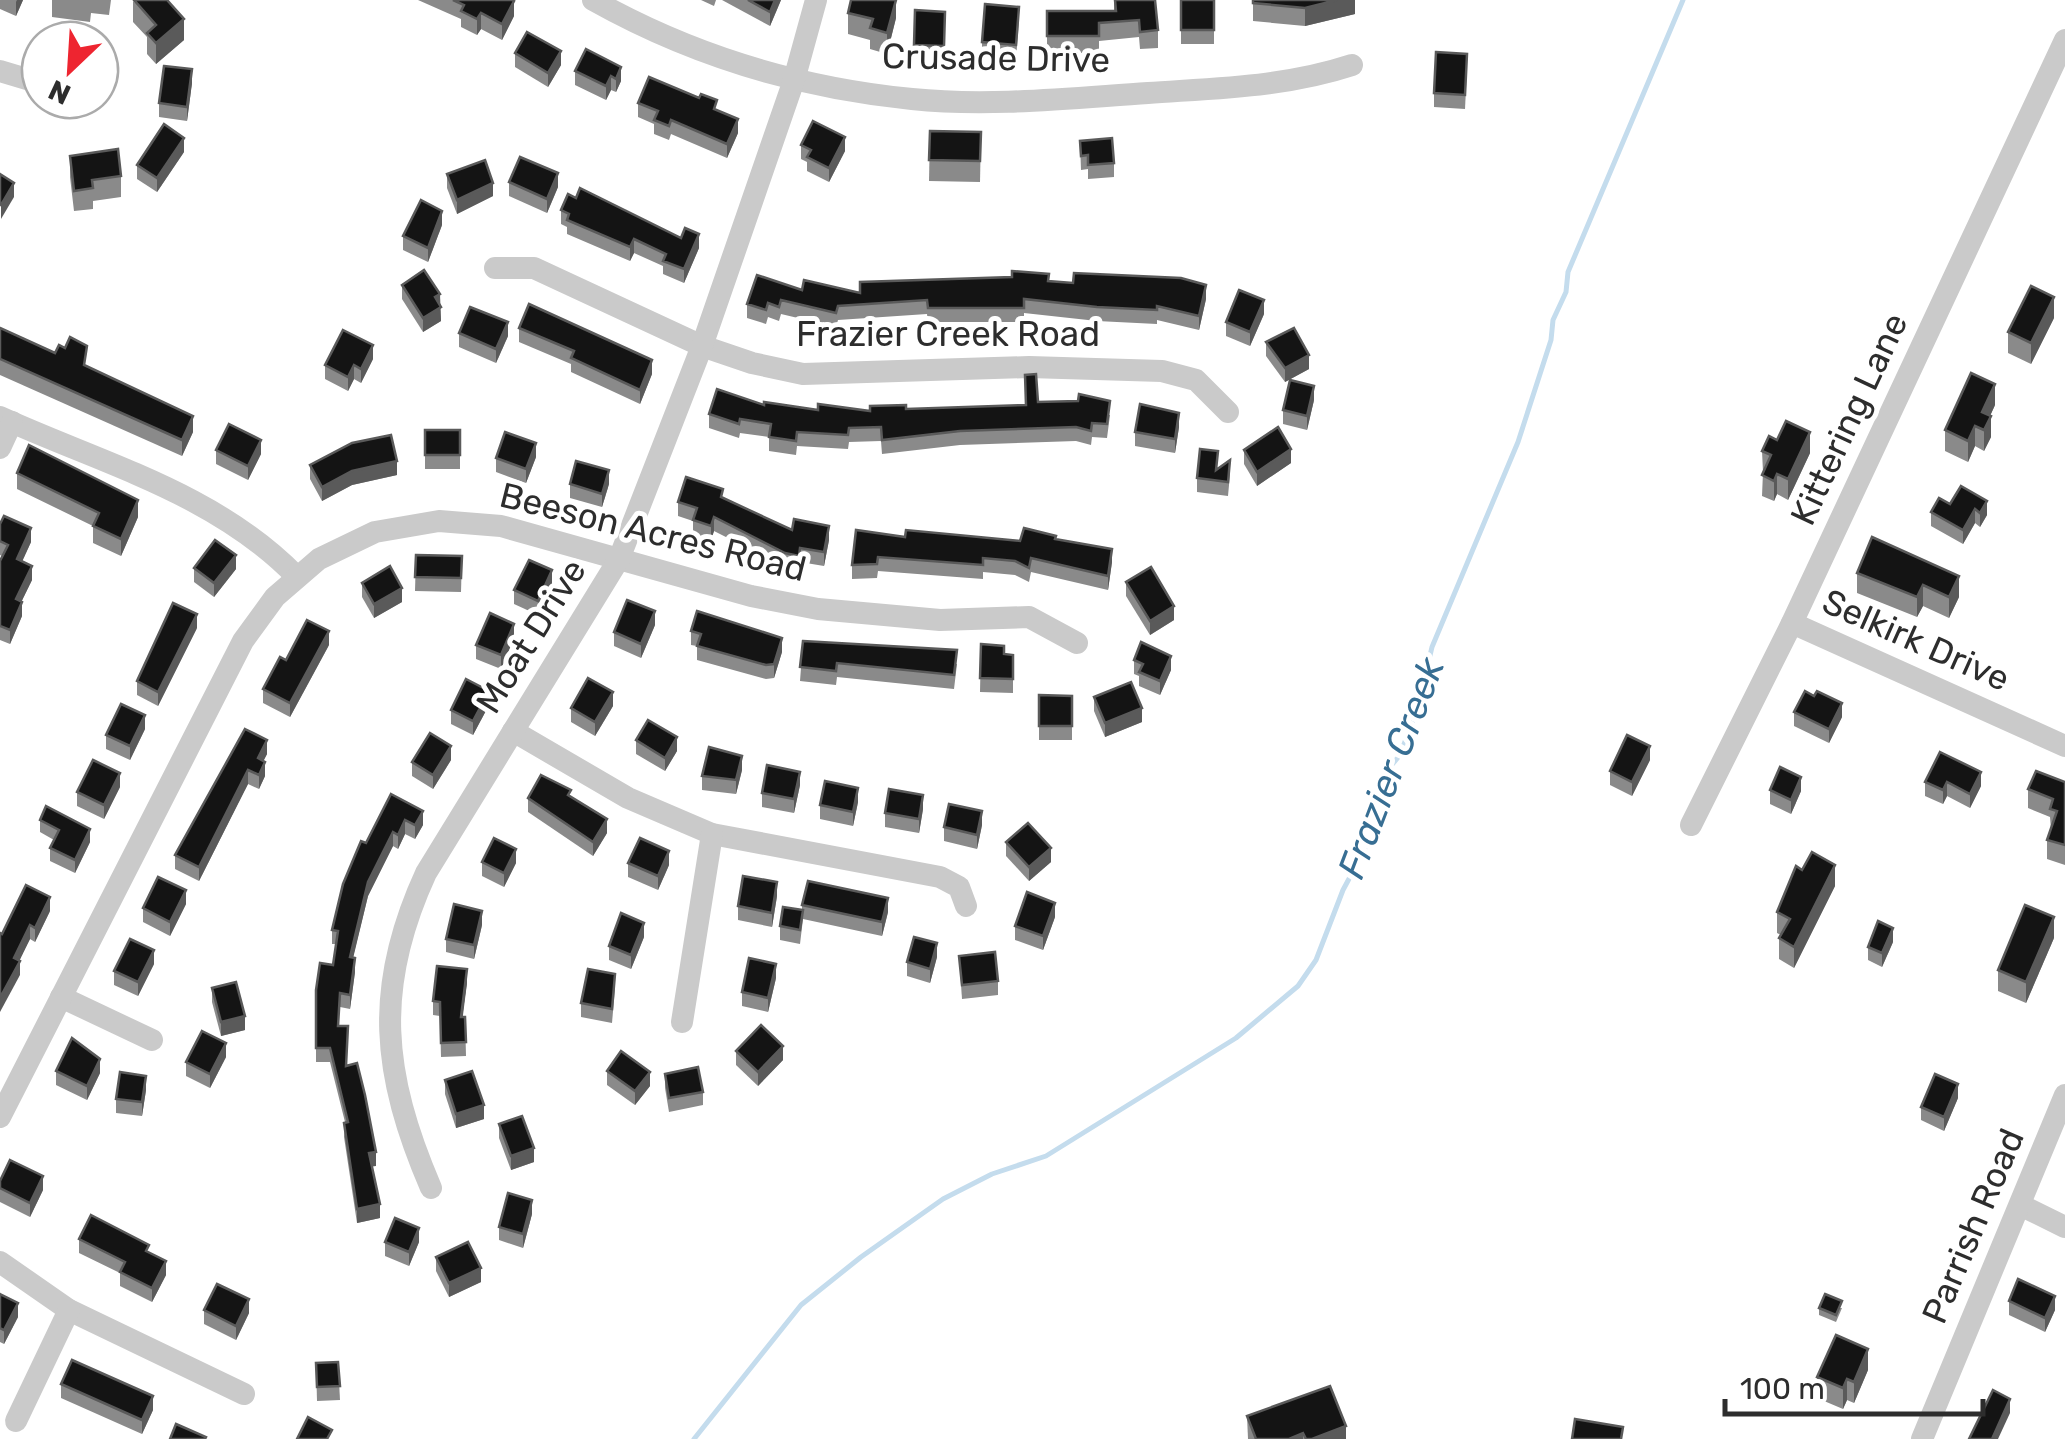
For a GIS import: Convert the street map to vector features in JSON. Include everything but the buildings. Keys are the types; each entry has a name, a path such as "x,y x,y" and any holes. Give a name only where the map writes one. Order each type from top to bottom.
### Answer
{"street":[{"name":"Crusade Drive","path":"593,0 686,47 794,80 914,100 1066,98 1298,82 1352,65"},
{"name":"Moat Drive","path":"431,1188 396,1095 390,1056 392,978 410,908 426,873 619,559 702,346 794,80 816,0"},
{"name":"Kittering Lane","path":"1691,826 1792,622 2065,40"},
{"name":"Frazier Creek Road","path":"495,268 534,268 702,346 752,364 803,374 1029,367 1162,371 1196,380 1228,412"},
{"path":"0,448 6,420 179,494 243,528 296,576"},
{"name":"Beeson Acres Road","path":"0,1117 242,641 296,576 347,544 375,532 439,521 500,526 818,610 940,620 1029,617 1078,643"},
{"name":"Selkirk Drive","path":"1792,622 2065,746"},
{"path":"512,731 628,798 712,834 940,877 959,887 966,906"},
{"path":"682,1022 712,834"},
{"path":"61,998 152,1040"},
{"name":"Parrish Road","path":"1922,1439 2065,1095"},
{"path":"2020,1206 2065,1227"},
{"path":"0,1262 68,1310 244,1394"},
{"path":"16,1421 68,1310"}],"waterway":[{"name":"Frazier Creek","path":"694,1439 801,1305 861,1257 943,1199 992,1174 1046,1156 1236,1038 1298,986 1316,960 1343,890 1379,823 1389,794 1390,767 1400,755 1418,707 1432,647 1518,442 1551,340 1553,320 1566,292 1568,272 1683,0"}]}
